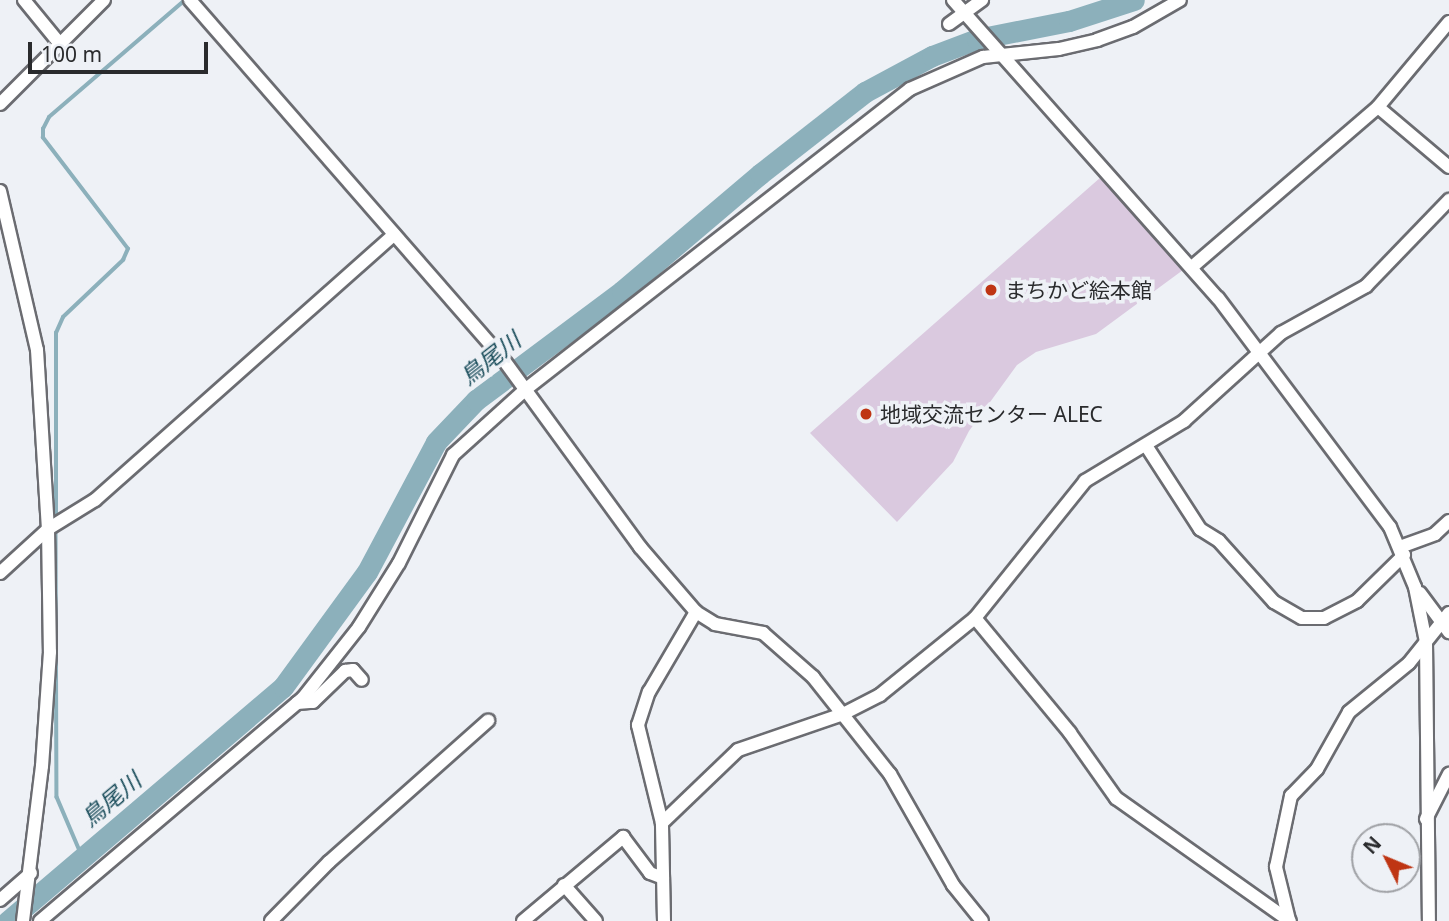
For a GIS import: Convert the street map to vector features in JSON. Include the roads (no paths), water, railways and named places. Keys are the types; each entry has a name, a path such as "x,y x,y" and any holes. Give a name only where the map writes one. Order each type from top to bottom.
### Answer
{"street":[{"path":"24,0 60,44"},
{"path":"0,104 104,0"},
{"path":"190,0 503,359 634,540 695,612 715,624 763,633 813,677 890,774 953,885 982,921"},
{"path":"953,0 1192,267 1377,507 1402,551 1415,587 1426,642 1429,921"},
{"path":"949,24 982,0"},
{"path":"40,921 297,703 359,627 399,563 453,455 524,387 682,269 910,89 999,50 1051,51 1097,40 1133,26 1180,0"},
{"path":"1192,267 1378,107 1449,22"},
{"path":"1378,107 1449,167"},
{"path":"0,191 37,350 48,529 50,652 30,874 23,921"},
{"path":"662,823 738,750 843,714 880,695 975,618 1085,481 1111,461 1147,447 1217,395 1260,352 1294,324 1366,286 1449,200"},
{"path":"0,573 48,529 94,500 394,235"},
{"path":"1147,447 1200,529 1219,541 1274,602 1302,618 1324,618 1357,601 1402,551 1435,534 1449,521"},
{"path":"1290,921 1276,867 1292,796 1317,769 1349,712 1409,663 1446,622 1415,587"},
{"path":"664,921 662,823 638,725 649,692 695,612"},
{"path":"975,618 1070,733 1115,799 1290,921"},
{"path":"297,703 313,702 345,670 353,670 362,680"},
{"path":"276,919 488,721"},
{"path":"1426,820 1449,774"},
{"path":"523,921 623,837 650,873 663,878"},
{"path":"0,891 30,874"},
{"path":"0,900 30,874"},
{"path":"564,885 596,921"}],"waterway":[{"path":"56,520 56,333 63,317 123,260 128,249 43,138 43,129 49,117 185,0"},
{"name":"鳥尾川","path":"8,921 283,687 367,572 436,442 476,400 622,291 760,174 865,92 932,56 977,39 1069,21 1134,0"},
{"path":"56,528 57,797 83,858"}],"place":[{"name":"まちかど絵本館","path":"991,290"},
{"name":"地域交流センター ALEC","path":"866,414"}]}
